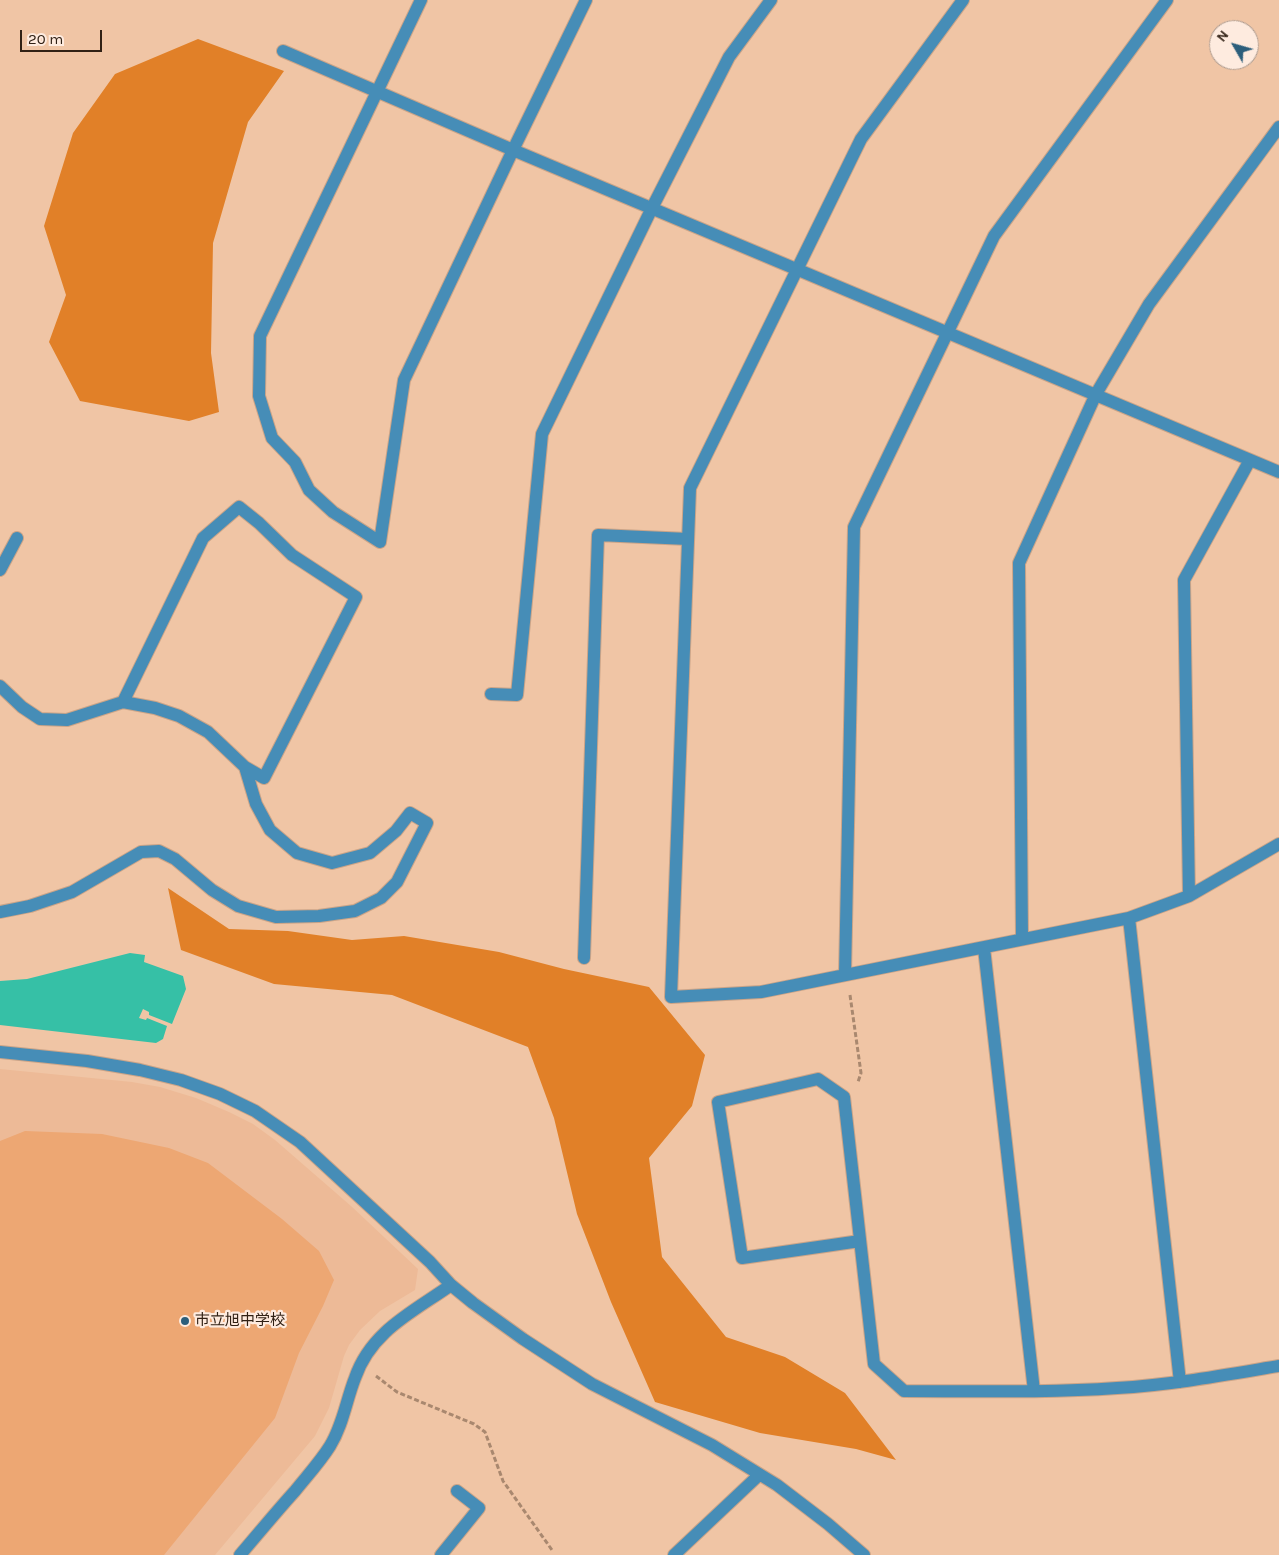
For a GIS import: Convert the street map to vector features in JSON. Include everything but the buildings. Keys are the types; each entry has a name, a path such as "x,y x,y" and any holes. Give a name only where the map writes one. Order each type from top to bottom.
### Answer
{"street":[{"path":"421,0 260,336 259,396 272,438 295,462 309,490 332,512 380,542 404,380 586,0"},
{"path":"491,694 517,695 542,434 652,208 729,57 770,0"},
{"path":"963,0 861,139 690,488 671,997 761,992 1129,918 1189,896 1279,844"},
{"path":"845,975 854,527 994,236 1167,0"},
{"path":"283,51 513,150 1279,472"},
{"path":"1022,939 1020,563 1096,394 1149,304 1279,127"},
{"path":"1189,896 1184,580 1250,460"},
{"path":"0,686 22,707 40,719 68,720 123,702 155,708 179,716 208,732 245,768 264,778 356,596 292,554 239,507 203,538 123,702"},
{"path":"584,958 598,535 688,539"},
{"path":"0,570 17,538"},
{"path":"0,912 30,906 72,892 141,852 159,851 176,859 212,890 238,906 276,917 319,916 355,911 381,898 397,882 427,823 410,813 396,831 370,853 332,863 297,853 270,830 256,804 245,768"},
{"path":"1129,918 1180,1382"},
{"path":"984,948 1034,1391"},
{"path":"0,1052 88,1060 148,1072 181,1080 220,1094 255,1111 300,1142 430,1262 451,1285 473,1303 523,1339 592,1384 712,1445 777,1485 864,1555"},
{"path":"860,1241 742,1258 718,1102 818,1080 844,1097 874,1364 904,1391 1034,1391 1117,1388 1180,1382 1279,1366"},
{"path":"240,1555 330,1446 340,1428 354,1378 370,1348 392,1325 451,1285"},
{"path":"674,1555 759,1474"},
{"path":"441,1555 479,1508 457,1491"}],"path":[{"path":"844,1097 856,1086 861,1073 850,995 845,975"},
{"path":"361,1362 397,1392 474,1424 485,1432 503,1481 552,1550"}],"shaded area":[{"path":"198,39 284,71 248,122 213,243 211,353 219,412 189,421 80,401 49,342 66,295 44,226 73,133 115,74"},
{"path":"168,888 229,929 288,931 352,940 404,936 499,952 564,969 649,987 705,1055 692,1106 649,1158 662,1257 726,1337 785,1357 845,1393 896,1460 856,1449 760,1433 655,1402 611,1302 577,1214 554,1118 528,1047 392,995 274,984 181,950"},
{"name":"市立旭中学校","path":"0,1069 132,1082 160,1087 196,1098 229,1112 253,1124 275,1140 351,1206 418,1269 415,1290 380,1311 360,1330 349,1345 329,1408 315,1436 215,1555 0,1555"},
{"name":"市立旭中学校","path":"25,1131 102,1134 169,1148 208,1163 282,1219 319,1251 334,1280 299,1353 275,1418 164,1555 0,1555 0,1141"}],"water":[{"path":"130,953 145,955 144,962 183,976 186,989 172,1024 149,1015 149,1012 143,1009 139,1018 146,1020 147,1018 167,1026 163,1039 156,1043 0,1025 0,981 27,979"}],"place":[{"name":"市立旭中学校","path":"185,1321"}]}
